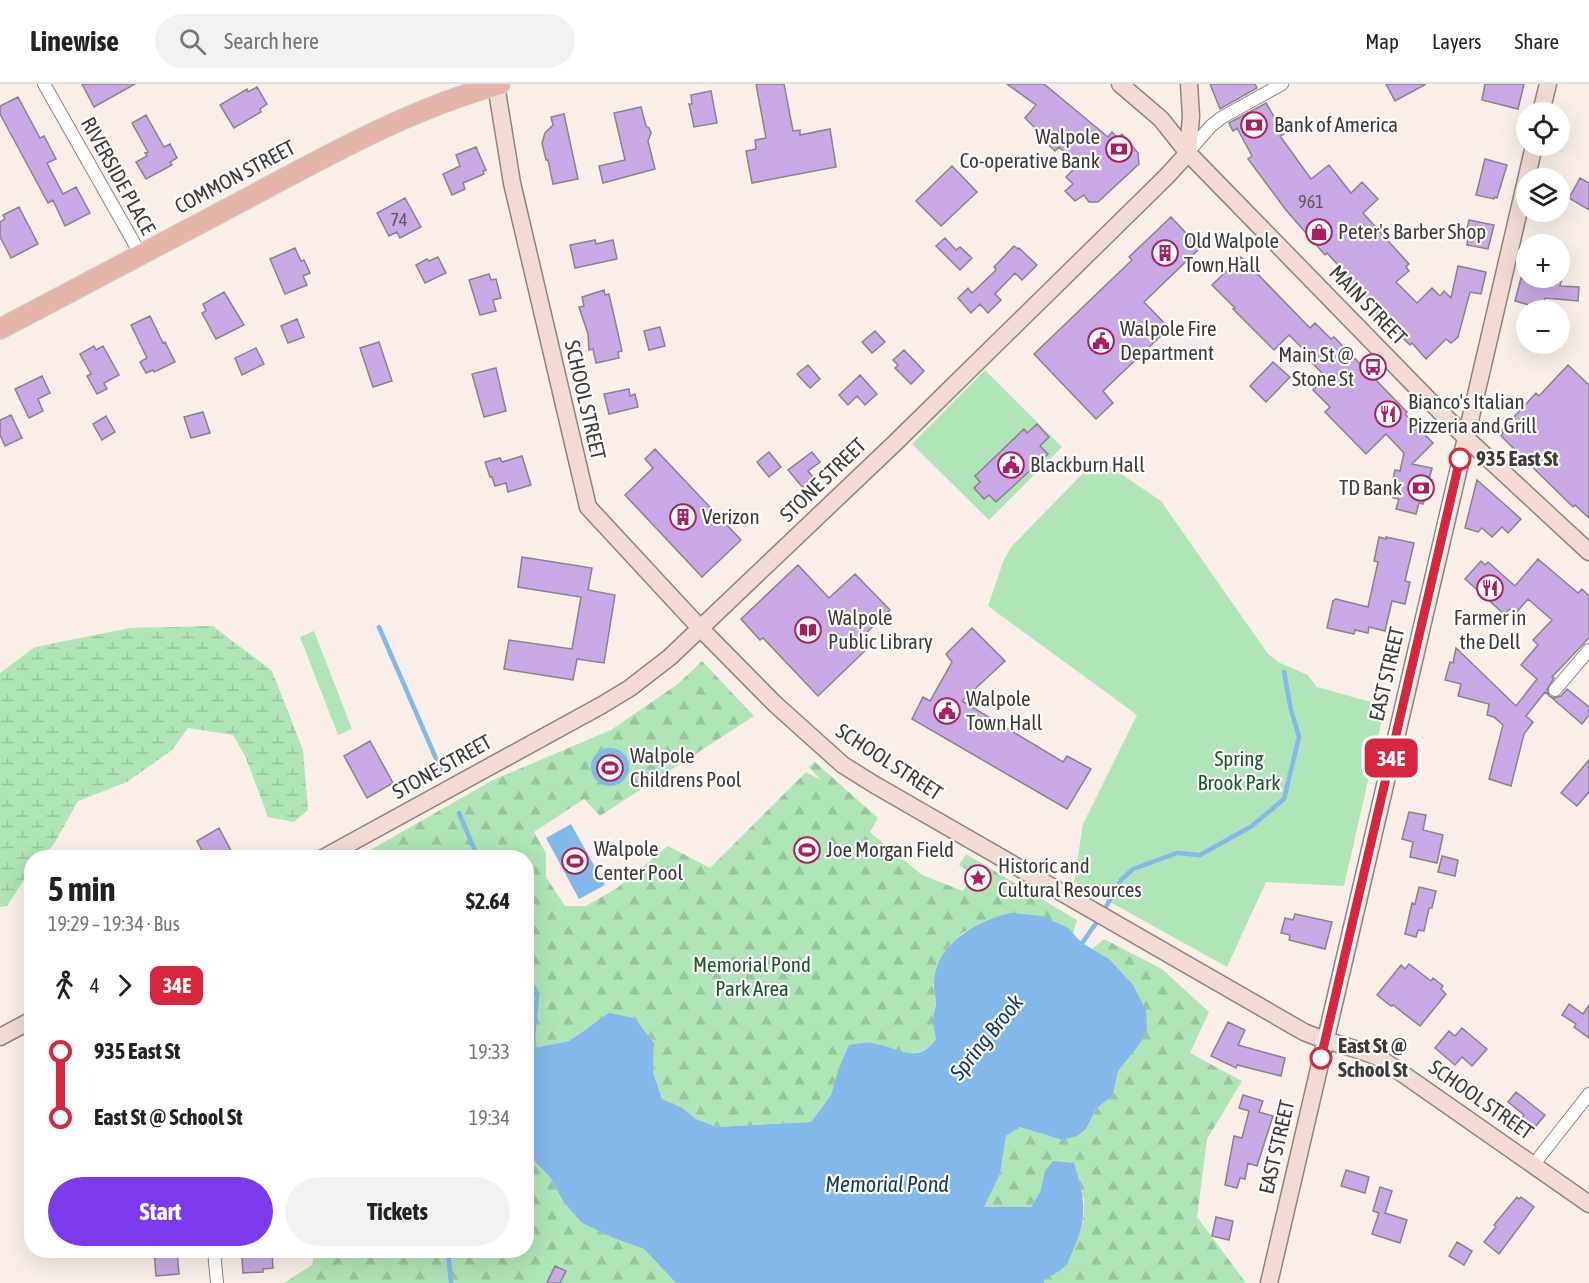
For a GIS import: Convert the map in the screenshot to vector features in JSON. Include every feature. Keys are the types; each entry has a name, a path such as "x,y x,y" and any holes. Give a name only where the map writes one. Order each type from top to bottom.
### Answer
{"main road":[{"name":"COMMON STREET","path":"0,329 344,147 406,118 497,84"}],"street":[{"name":"RIVERSIDE PLACE","path":"44,84 141,255"},
{"name":"SCHOOL STREET","path":"497,84 512,183 588,507 774,704 843,765 875,785 1304,1032 1325,1041 1360,1049 1380,1058 1589,1204"},
{"name":"MAIN STREET","path":"1120,84 1161,119 1188,153 1465,437 1589,552"},
{"path":"1188,153 1191,116 1189,84"},
{"path":"1188,153 1221,118 1282,84"},
{"path":"1544,102 1548,84"},
{"name":"STONE STREET","path":"337,850 618,695 670,657 896,442 1188,153"},
{"name":"EAST STREET","path":"1269,1283 1532,156"},
{"path":"1555,690 1589,650"},
{"path":"0,1037 24,1024"},
{"path":"1534,1164 1589,1094"},
{"path":"215,1258 217,1283"}],"green space":[{"path":"985,370 1062,447 989,520 912,444"},
{"name":"Spring Brook Park","path":"1093,463 1105,463 1161,501 1268,654 1280,663 1308,675 1317,687 1385,706 1344,886 1266,882 1227,967 1074,882 1083,824 1137,715 988,606 1003,562 1011,547"},
{"path":"213,626 272,671 303,750 308,810 294,822 268,817 246,758 233,735 188,728 172,750 127,782 78,801 48,850 24,850 24,880 7,906 0,907 0,673 35,647 130,628"},
{"path":"314,631 352,729 338,735 300,637"},
{"name":"Memorial Pond Park Area","path":"702,661 754,716 600,816 584,799 534,832 546,853 546,877 565,906 586,906 617,888 668,846 710,868 806,772 821,780 809,767 815,762 878,818 870,832 922,875 963,891 973,874 959,865 966,854 1077,920 1073,934 992,918 962,933 948,947 933,985 936,1001 933,1019 936,1039 929,1047 914,1053 897,1051 871,1043 838,1070 831,1095 811,1122 717,1127 696,1119 681,1107 662,1099 653,1072 654,1043 591,1025 569,1041 534,1048 534,850 370,850 493,780 611,730 678,684"},
{"path":"1104,939 1162,969 1209,1012 1190,1053 1242,1081 1207,1139 1197,1217 1246,1283 1044,1283 1044,1280 1069,1252 1079,1235 1084,1213 1084,1198 1045,1171 1040,1192 1031,1207 984,1207 1000,1174 1006,1136 1020,1127 1062,1140 1086,1129 1096,1109 1113,1095 1118,1071 1139,1045 1109,959 1092,949"},
{"path":"534,1161 550,1177 564,1203 582,1223 644,1249 676,1283 284,1283 312,1265 314,1258 534,1258"}],"water":[{"name":"Walpole Childrens Pool","path":"610,748 623,754 629,767 623,780 610,786 597,780 591,767 597,754"},
{"name":"Walpole Center Pool","path":"571,824 605,885 579,899 546,838"},
{"name":"Memorial Pond","path":"1010,913 1042,916 1068,928 1082,943 1109,959 1133,985 1146,1010 1147,1030 1139,1045 1118,1071 1113,1095 1096,1109 1086,1129 1077,1136 1062,1140 1020,1127 1006,1136 1000,1174 984,1207 1031,1207 1040,1192 1045,1171 1053,1161 1074,1163 1082,1196 1081,1227 1069,1259 1060,1271 1044,1280 1044,1283 676,1283 644,1249 582,1223 564,1203 550,1177 534,1161 534,1048 569,1041 609,1013 634,1018 654,1043 653,1072 662,1099 681,1107 696,1119 717,1127 811,1122 831,1095 838,1070 849,1045 872,1043 907,1053 922,1052 929,1047 936,1039 933,1022 936,1002 934,986 936,969 942,956 960,936"}],"building":[{"path":"82,84 135,84 94,107"},
{"path":"756,84 784,84 793,131 800,130 800,135 830,129 836,167 752,183 746,151 756,149 755,140 766,138"},
{"path":"1007,84 1044,84 1108,137 1112,132 1118,138 1122,134 1138,153 1139,164 1098,202 1089,202 1084,195 1075,201 1065,191 1073,184 1066,177 1078,165 1059,147 1055,151 1037,134 1039,132 1025,118 1036,105"},
{"path":"1210,84 1255,84 1257,88 1220,109"},
{"path":"1386,84 1426,84 1395,101"},
{"path":"1485,84 1524,84 1520,102 1516,102 1516,108 1482,100"},
{"path":"257,87 267,104 260,109 261,112 234,128 220,105 247,89 248,92"},
{"path":"711,91 717,123 694,127 689,104 692,104 691,95"},
{"path":"18,97 40,138 44,136 56,159 47,163 63,194 76,187 90,213 65,226 53,200 48,203 0,114 0,106"},
{"path":"1266,103 1284,134 1280,136 1311,179 1329,165 1351,193 1362,182 1378,199 1363,213 1409,264 1406,267 1409,271 1396,282 1417,303 1432,288 1440,296 1444,291 1451,298 1458,266 1486,272 1481,294 1470,292 1458,337 1451,343 1446,339 1426,359 1412,343 1410,345 1376,312 1379,310 1327,253 1325,255 1286,210 1248,159 1252,156 1237,128 1233,131 1229,123"},
{"path":"641,107 646,126 651,133 648,141 655,169 603,183 599,166 625,160 614,113"},
{"path":"564,114 578,179 553,184 542,143 545,133 553,125 551,117"},
{"path":"146,115 164,147 170,144 177,158 170,162 172,165 146,179 136,162 147,156 145,153 148,152 132,123"},
{"path":"476,147 486,170 483,171 484,174 463,183 465,189 452,195 443,174 460,166 456,155"},
{"path":"1485,159 1507,165 1497,198 1494,199 1476,195"},
{"path":"952,166 977,192 941,226 916,201"},
{"path":"1580,178 1589,183 1589,210 1570,199"},
{"path":"405,198 421,227 400,238 397,232 389,236 377,213"},
{"path":"19,207 38,244 11,258 0,237 0,222 5,219 3,215"},
{"name":"Walpole Fire Department","path":"1171,217 1200,248 1144,302 1169,328 1103,391 1113,403 1096,419 1034,354 1132,260 1129,257"},
{"path":"1469,220 1494,225 1488,249 1467,245 1468,238 1465,237"},
{"path":"945,238 956,250 960,247 972,258 960,270 936,246"},
{"path":"595,240 596,244 613,240 617,259 575,268 570,245"},
{"path":"1014,246 1037,265 1022,280 1015,273 995,294 1001,300 988,313 980,304 971,313 958,298 968,288 972,293 995,271 994,267"},
{"path":"295,248 310,273 303,276 307,285 285,294 270,259"},
{"path":"438,257 446,273 425,283 416,265 427,259 429,261"},
{"path":"1241,257 1310,328 1315,323 1331,339 1334,337 1407,412 1405,414 1433,443 1412,464 1432,468 1429,480 1432,480 1428,494 1423,504 1419,503 1416,514 1396,509 1399,499 1393,498 1396,486 1392,485 1395,470 1400,471 1404,453 1386,434 1366,454 1325,412 1330,407 1313,390 1326,377 1310,361 1312,358 1289,335 1274,350 1212,285"},
{"path":"489,274 491,280 496,279 501,298 493,300 496,311 480,315 469,280"},
{"path":"1579,287 1578,301 1545,298 1545,300 1515,301 1518,288"},
{"path":"604,290 605,295 609,294 622,351 618,352 619,358 596,363 593,349 589,350 588,334 579,307 584,306 582,297"},
{"path":"224,292 244,325 216,339 202,313 206,311 203,304"},
{"path":"150,316 175,362 154,372 153,370 146,373 140,362 147,358 131,325"},
{"path":"297,319 304,337 288,343 281,326"},
{"path":"660,327 665,346 649,350 644,331"},
{"path":"875,331 885,342 872,353 862,342"},
{"path":"379,342 392,381 373,387 360,348"},
{"path":"94,346 96,350 103,346 119,375 104,383 107,389 97,394 87,376 91,374 80,354"},
{"path":"256,348 264,364 242,375 235,358"},
{"path":"904,350 924,371 911,384 895,368 898,365 893,360"},
{"path":"1273,362 1290,377 1266,402 1250,386"},
{"path":"808,365 820,379 810,388 797,374"},
{"path":"1568,365 1589,385 1589,518 1575,505 1573,507 1501,436 1503,433 1501,431 1536,393 1539,396"},
{"path":"496,368 506,411 484,417 472,374"},
{"path":"860,375 877,394 865,405 857,396 848,405 839,395"},
{"path":"42,376 50,393 38,399 43,411 29,418 15,389"},
{"path":"629,389 630,396 635,394 638,407 609,414 604,394"},
{"path":"203,412 210,433 191,438 184,417"},
{"path":"11,415 22,438 5,446 0,435 0,420"},
{"path":"106,416 115,432 102,440 93,424"},
{"name":"Blackburn Hall","path":"1037,424 1049,437 1040,446 1048,454 996,502 989,495 984,499 974,488 980,482 975,476 1024,429 1027,433"},
{"name":"Verizon","path":"655,449 741,540 702,577 625,495 653,468 645,459"},
{"path":"769,452 781,467 769,477 757,462"},
{"path":"812,452 820,462 808,471 814,478 803,488 788,470"},
{"path":"522,456 531,485 508,492 506,483 495,486 485,462 500,458 502,462"},
{"path":"1477,480 1521,519 1508,533 1502,527 1492,537 1482,528 1478,532 1465,528"},
{"path":"1379,537 1414,543 1405,581 1410,582 1405,604 1392,601 1385,631 1369,627 1368,633 1355,630 1354,634 1327,628 1333,601 1336,599 1368,607 1378,562 1374,561"},
{"path":"522,557 592,568 588,590 615,595 604,663 577,659 573,680 504,669 509,640 572,649 581,597 518,587"},
{"path":"1538,559 1578,593 1582,589 1589,596 1589,638 1552,677 1554,678 1547,689 1549,695 1545,692 1526,716 1533,722 1524,734 1511,786 1489,779 1503,725 1494,717 1487,715 1489,704 1458,696 1461,684 1445,680 1450,662 1453,663 1456,648 1516,706 1537,679 1521,665 1538,645 1533,640 1552,620 1528,599 1515,614 1510,609 1504,614 1465,579 1481,561 1485,565 1488,562 1515,586"},
{"name":"Walpole Public Library","path":"798,565 829,598 855,574 890,610 863,636 871,645 818,696 763,638 760,640 741,619"},
{"name":"Walpole Town Hall","path":"972,628 1005,661 962,701 1063,762 1067,756 1091,769 1067,809 912,719 923,697 930,701 952,662 946,654"},
{"path":"1567,689 1589,707 1589,715 1582,724 1550,696 1554,698 1561,696"},
{"path":"370,741 393,783 367,798 344,756"},
{"path":"1589,760 1589,792 1577,806 1561,793"},
{"path":"1409,812 1426,815 1423,830 1443,835 1437,863 1410,857 1413,842 1402,839"},
{"path":"219,828 231,850 202,850 197,841"},
{"path":"1442,856 1458,860 1455,876 1438,872"},
{"path":"1419,887 1436,891 1432,908 1429,908 1424,931 1418,930 1416,937 1405,934 1412,903 1415,904"},
{"path":"1295,914 1332,922 1325,949 1289,940 1290,935 1281,933 1285,918 1293,920"},
{"path":"1409,964 1431,981 1433,978 1443,986 1441,989 1446,994 1420,1026 1377,995 1401,965 1405,969"},
{"path":"1569,1004 1583,1014 1589,1005 1589,1038 1574,1027 1576,1024 1562,1015"},
{"path":"1228,1022 1245,1030 1238,1045 1285,1058 1281,1076 1237,1065 1236,1068 1211,1056"},
{"path":"1462,1028 1487,1049 1472,1066 1462,1057 1455,1065 1435,1048 1449,1031 1455,1036"},
{"path":"1516,1092 1545,1115 1531,1132 1519,1122 1524,1115 1508,1102"},
{"path":"1243,1095 1263,1101 1259,1112 1273,1116 1257,1166 1248,1163 1245,1179 1240,1178 1237,1188 1225,1185 1234,1136 1242,1138 1249,1111 1239,1108"},
{"path":"1346,1170 1369,1177 1365,1193 1341,1186"},
{"path":"1380,1187 1392,1191 1385,1213 1407,1220 1400,1243 1372,1234 1379,1213 1373,1211"},
{"path":"1517,1197 1519,1199 1521,1197 1534,1207 1499,1254 1484,1242 1496,1227 1494,1225"},
{"path":"1216,1217 1233,1221 1229,1240 1212,1236"},
{"path":"1457,1242 1472,1251 1464,1265 1449,1256"},
{"path":"155,1258 178,1258 179,1274 156,1276"},
{"path":"242,1258 272,1258 273,1268 263,1269 263,1272 243,1273"},
{"path":"555,1266 566,1271 560,1283 547,1283"}],"waterway":[{"path":"379,627 441,770"},
{"name":"Spring Brook","path":"1103,912 1121,880 1133,869 1177,853 1200,855 1252,826 1284,799 1299,737 1284,672"},
{"path":"459,813 475,850"},
{"name":"Spring Brook","path":"1080,946 1099,919"},
{"path":"534,990 537,996 534,1028"},
{"path":"534,1044 535,1051"},
{"name":"Spring Brook","path":"449,1258 451,1283"}],"bus line":[{"name":"34E","path":"1321,1058 1460,459"}],"place":[{"name":"Bank of America","path":"1254,125"},
{"name":"Walpole Co-operative Bank","path":"1119,149"},
{"name":"Peter's Barber Shop","path":"1319,232"},
{"name":"Old Walpole Town Hall","path":"1165,253"},
{"name":"Walpole Fire Department","path":"1101,341"},
{"name":"Main St @ Stone St","path":"1373,367"},
{"name":"Bianco's Italian Pizzeria and Grill","path":"1388,414"},
{"name":"935 East St","path":"1460,459"},
{"name":"Blackburn Hall","path":"1011,465"},
{"name":"TD Bank","path":"1421,488"},
{"name":"Verizon","path":"683,517"},
{"name":"Farmer in the Dell","path":"1490,588"},
{"name":"Walpole Public Library","path":"808,630"},
{"name":"Walpole Town Hall","path":"947,711"},
{"name":"Walpole Childrens Pool","path":"610,768"},
{"name":"Joe Morgan Field","path":"807,850"},
{"name":"Walpole Center Pool","path":"575,861"},
{"name":"Historic and Cultural Resources","path":"978,878"},
{"name":"East St @ School St","path":"1321,1058"}]}
